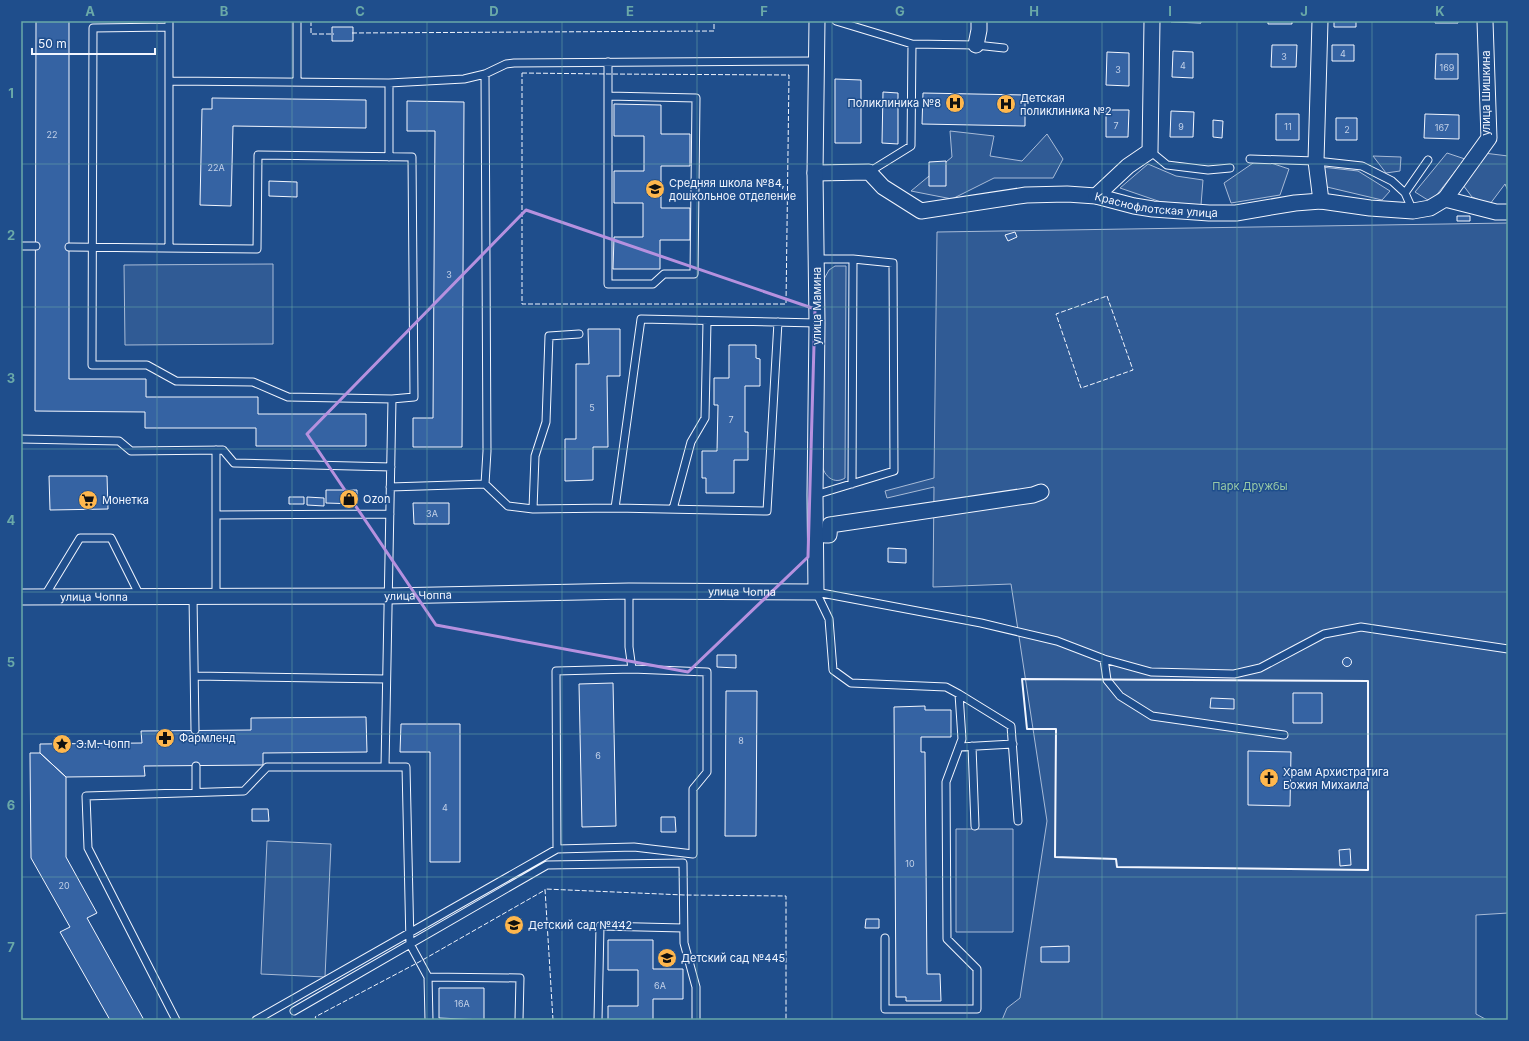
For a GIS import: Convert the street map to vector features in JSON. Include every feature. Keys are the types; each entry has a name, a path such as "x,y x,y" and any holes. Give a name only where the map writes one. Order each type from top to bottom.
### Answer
{"street":[{"name":"улица Мамина","path":"816,592 815,495 817,259 815,173 817,21"},
{"path":"976,45 979,21"},
{"path":"1096,196 1128,166 1150,151 1152,21"},
{"path":"1320,21 1316,161 1321,201"},
{"name":"улица Шишкина","path":"1445,199 1489,138 1485,21"},
{"path":"815,173 869,172"},
{"name":"Краснофлотская улица","path":"869,172 883,187 921,211 1026,195 1067,194 1096,196 1153,210 1209,213 1236,213 1295,202 1321,201 1370,208 1413,211 1430,208 1445,199"},
{"path":"1445,199 1496,212 1508,212"},
{"path":"825,535 829,535 830,525 1033,495 1041,492"},
{"name":"улица Чоппа","path":"21,597 388,596 629,591 816,592"}],"lane":[{"path":"297,21 297,82"},
{"path":"836,21 912,44 976,45 1004,48"},
{"path":"69,247 92,247 169,248 258,249 258,155 412,157 414,397 392,399 288,397 253,382 176,380 147,366 92,365 92,247 93,28 169,24 169,248"},
{"path":"869,172 911,146 912,44"},
{"path":"169,81 389,83 464,79 486,74 506,64 514,63 816,61"},
{"path":"608,62 608,96 608,284 653,284 664,274 694,274 696,98 608,96"},
{"path":"485,484 487,451 486,74"},
{"path":"389,83 389,156"},
{"path":"1150,151 1167,165 1208,170 1230,168"},
{"path":"1250,159 1316,161 1362,166 1392,181 1405,193 1413,211"},
{"path":"1405,193 1428,160"},
{"path":"21,246 36,246"},
{"path":"815,495 894,471 893,263 853,259 817,259"},
{"path":"852,484 853,259"},
{"path":"616,508 641,319 817,323"},
{"path":"673,509 691,442 705,418 707,321"},
{"path":"390,487 485,484 508,506 533,509 616,508 767,511 778,322"},
{"path":"533,509 535,456 546,422 549,336 579,334"},
{"path":"385,767 392,399"},
{"path":"21,439 119,441 131,451 223,450 234,463 391,467"},
{"path":"216,450 216,596"},
{"path":"216,515 390,514"},
{"path":"44,597 80,538 111,538 140,596"},
{"path":"629,591 629,647 632,669"},
{"path":"816,592 981,623 1057,640 1104,659 1151,672 1234,674 1260,668 1324,634 1361,627 1508,649"},
{"path":"816,592 829,618 833,670 851,683 946,687 1011,726 1018,822"},
{"path":"194,596 195,730"},
{"path":"1104,659 1107,680 1120,696 1152,716 1284,735"},
{"path":"256,1020 410,934 557,849 634,847 693,854 693,789 707,772 707,672 632,669 556,671 557,849"},
{"path":"195,676 386,679"},
{"path":"885,938 885,1009 977,1009 977,969 947,939 946,782 962,739 959,694"},
{"path":"959,747 1013,744"},
{"path":"972,746 975,826"},
{"path":"196,766 196,792"},
{"path":"176,1020 88,848 86,796 244,791 267,767 406,767 410,944 428,977 429,1020"},
{"path":"294,1011 547,865 683,863 684,943 696,987 696,1020"},
{"path":"598,1020 600,926 684,928"},
{"path":"428,977 520,978 519,1020"}],"highlighted area":[{"path":"526,210 815,309 808,557 688,672 436,625 307,434"}],"green space":[{"path":"950,131 994,136 990,156 1022,161 1047,134 1063,159 1053,178 994,178 952,199 911,191 952,157"},
{"path":"1447,153 1465,159 1431,202 1415,192"},
{"path":"1484,153 1508,156 1508,191 1505,184 1490,204 1472,197 1463,185"},
{"path":"1373,156 1401,157 1400,171 1386,173"},
{"path":"1259,159 1289,169 1280,195 1231,203 1224,183"},
{"path":"1148,164 1176,176 1203,180 1201,205 1161,202 1120,188"},
{"path":"1322,167 1358,171 1390,191 1382,200 1327,187"},
{"name":"Парк Дружбы","path":"1508,223 1508,913 1476,915 1476,1014 1487,1020 1002,1020 1007,1008 1020,998 1047,821 1011,584 933,587 934,487 887,498 885,491 934,478 937,232"},
{"path":"273,264 273,344 125,345 124,265"},
{"path":"835,266 846,266 845,478 841,480 833,480 827,476 822,465 824,279 829,270"},
{"path":"956,829 1013,829 1013,932 956,932"},
{"path":"267,841 331,844 325,977 261,974"}],"building":[{"path":"36,21 69,21 69,379 146,379 146,397 258,397 258,414 366,414 366,446 256,446 256,428 145,428 145,412 35,411"},
{"path":"1201,21 1201,23 1171,22"},
{"path":"1268,21 1292,21 1292,24 1268,24"},
{"path":"1334,21 1356,21 1356,27 1334,27"},
{"path":"1435,21 1458,21 1458,23 1435,23"},
{"path":"332,27 353,27 353,41 332,41"},
{"path":"1272,45 1297,45 1296,67 1271,67"},
{"path":"1332,45 1354,45 1354,61 1332,61"},
{"path":"1173,51 1193,52 1193,78 1172,77"},
{"path":"1107,52 1129,53 1129,86 1106,85"},
{"path":"1436,54 1458,54 1458,79 1435,79"},
{"path":"835,79 861,80 861,143 835,143"},
{"path":"883,92 898,93 898,144 882,143"},
{"path":"923,93 1025,95 1025,126 922,124"},
{"path":"212,98 366,100 366,128 233,126 231,206 200,205 202,109 212,109"},
{"path":"407,101 464,102 462,447 413,447 413,418 433,418 435,131 407,131"},
{"path":"614,104 661,105 661,134 690,134 690,166 661,166 661,208 690,208 690,240 660,240 660,269 613,269 614,237 643,237 643,203 614,203 614,171 644,171 644,136 614,136"},
{"path":"1106,110 1129,110 1128,137 1106,137"},
{"path":"1171,111 1194,112 1193,137 1170,137"},
{"path":"1276,114 1299,114 1299,140 1276,140"},
{"path":"1425,114 1459,115 1459,139 1424,138"},
{"path":"1336,118 1357,118 1357,140 1336,140"},
{"path":"1213,120 1223,121 1222,138 1213,137"},
{"path":"946,161 946,186 929,186 929,162"},
{"path":"269,181 297,182 297,197 269,196"},
{"path":"1457,216 1470,216 1470,221 1457,221"},
{"path":"1015,232 1017,237 1008,241 1005,235"},
{"path":"588,329 620,329 620,376 607,376 608,447 593,447 593,480 565,481 565,439 576,439 576,364 589,364"},
{"path":"729,345 756,345 756,358 760,359 760,386 745,386 745,432 748,432 748,460 734,460 734,493 706,493 706,478 702,478 702,451 717,451 718,405 714,405 714,378 729,378"},
{"path":"49,476 107,476 108,509 50,510"},
{"path":"326,490 357,490 357,504 326,503"},
{"path":"289,497 304,497 304,504 289,504"},
{"path":"307,497 324,498 324,506 307,505"},
{"path":"413,503 449,503 449,524 414,524"},
{"path":"888,548 906,549 906,563 888,562"},
{"path":"717,655 736,655 736,668 717,667"},
{"path":"1347,657 1352,662 1347,667 1342,662"},
{"path":"613,683 616,826 582,827 579,684"},
{"path":"726,691 757,691 756,836 725,836"},
{"path":"1293,693 1322,693 1322,723 1293,723"},
{"path":"1211,698 1234,699 1234,709 1210,708"},
{"path":"925,706 925,710 951,710 951,737 921,737 921,752 925,752 927,974 940,974 941,1001 906,1001 906,997 896,997 894,707"},
{"path":"366,717 367,752 263,753 263,765 144,766 145,776 66,777 40,753 40,744 142,743 141,731 251,730 251,718"},
{"path":"401,724 460,724 460,862 430,862 430,752 400,752"},
{"name":"Храм Архистратига Божия Михаила","path":"1248,751 1291,752 1290,806 1248,805"},
{"path":"30,753 40,753 66,777 66,857 97,913 87,918 144,1020 110,1020 60,932 70,927 31,858"},
{"path":"252,809 268,809 269,821 252,821"},
{"path":"661,817 675,817 676,832 661,832"},
{"path":"1350,849 1351,865 1340,866 1339,850"},
{"path":"866,919 879,919 879,928 865,928"},
{"path":"608,940 653,940 653,969 683,969 683,999 653,999 653,1020 608,1020 608,1006 638,1006 638,970 608,970"},
{"path":"1069,946 1069,962 1041,962 1041,947"},
{"path":"439,988 484,988 484,1020 439,1018"}],"fence":[{"path":"311,21 311,34 334,34"},
{"path":"352,33 714,31 714,21"},
{"path":"522,73 789,75 786,304 522,304 522,73"},
{"path":"1107,296 1133,370 1081,388 1056,314 1107,296"},
{"path":"553,1020 545,889 684,895 786,896 786,1020"},
{"path":"317,1020 315,1017 419,962 545,890"}],"wall":[{"path":"1022,679 1368,681 1368,870 1117,867 1116,859 1055,857 1056,729 1027,729 1022,679"}],"place":[{"name":"Поликлиника №8","path":"955,103"},
{"name":"Детская поликлиника №2","path":"1006,104"},
{"name":"Средняя школа №84, дошкольное отделение","path":"655,189"},
{"name":"Ozon","path":"349,499"},
{"name":"Монетка","path":"88,500"},
{"name":"Фармленд","path":"165,738"},
{"name":"Э.М. Чопп","path":"62,744"},
{"name":"Храм Архистратига Божия Михаила","path":"1269,778"},
{"name":"Детский сад №442","path":"514,925"},
{"name":"Детский сад №445","path":"667,958"}]}
